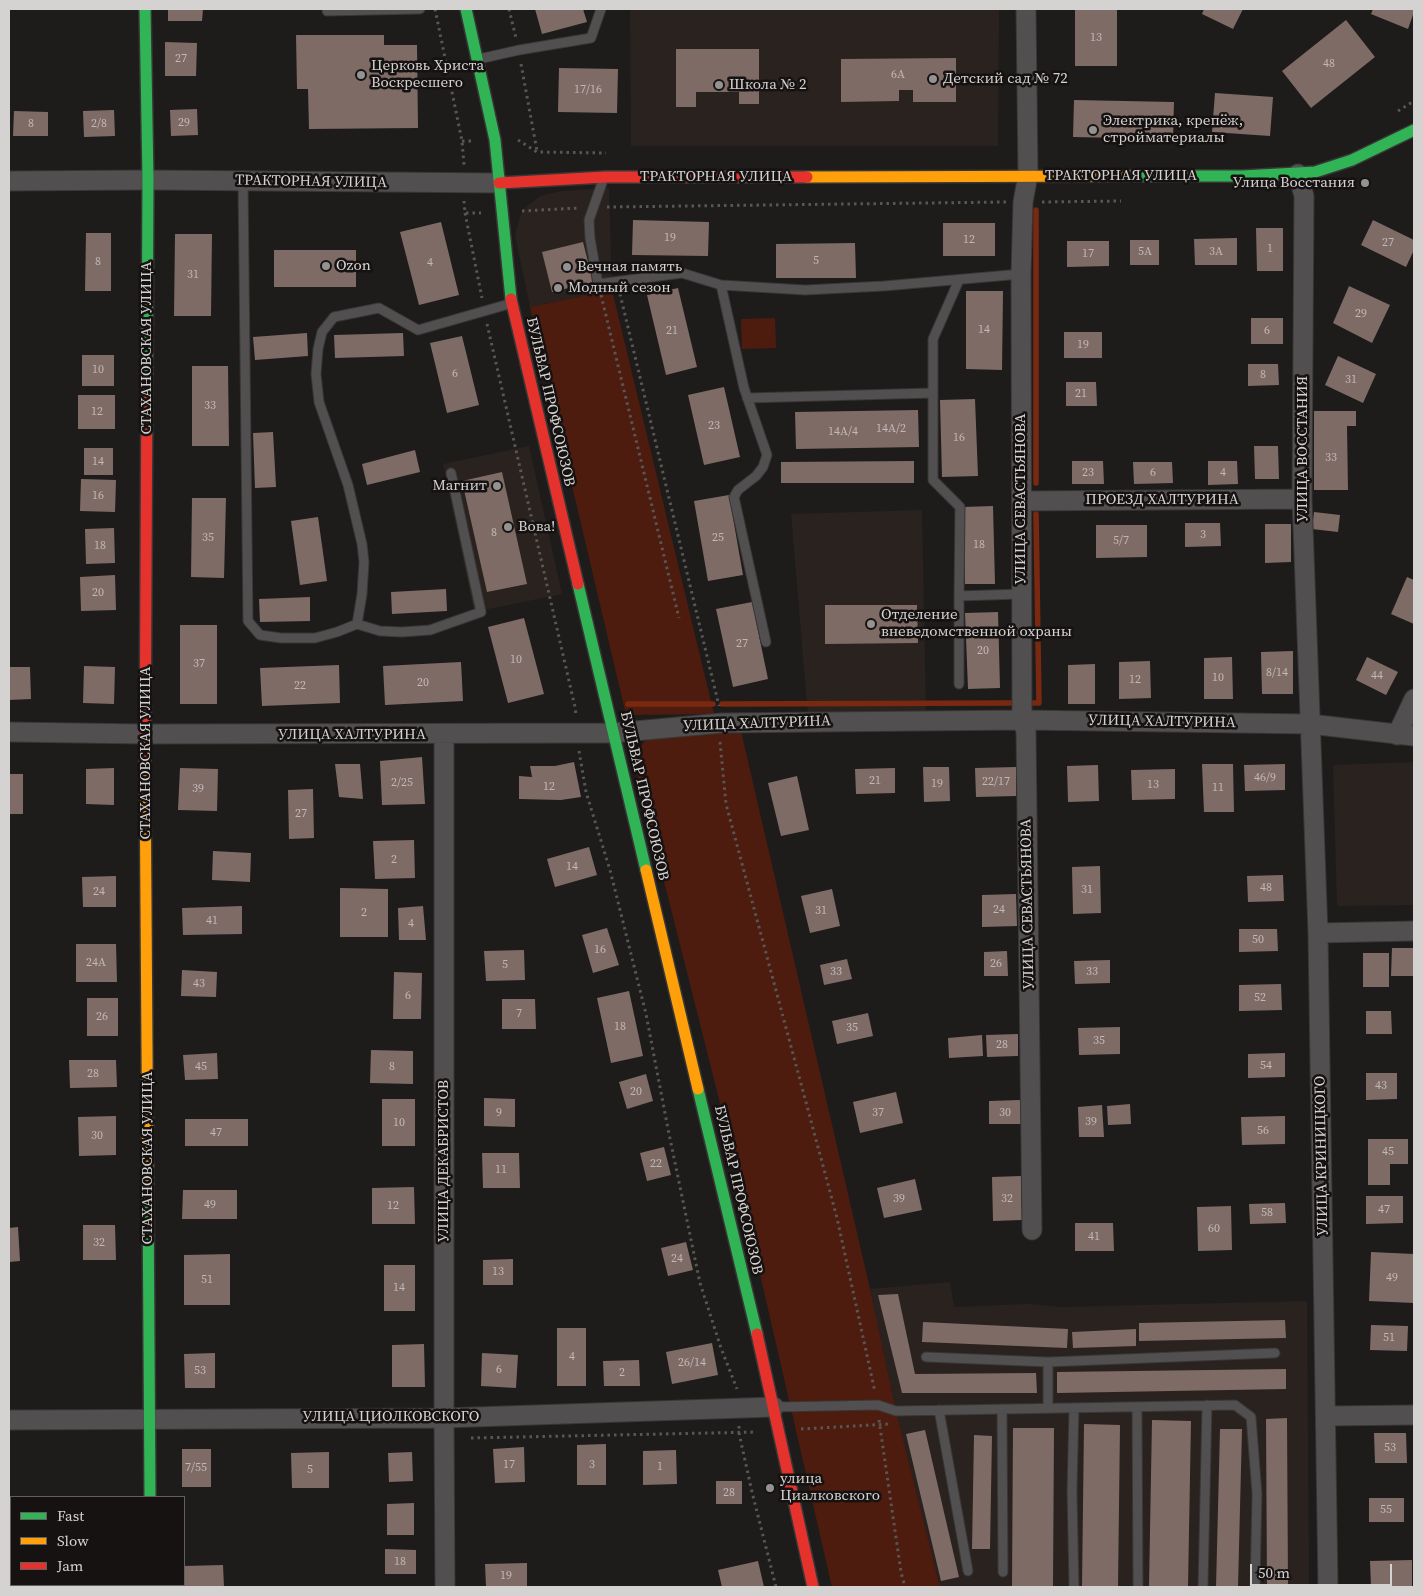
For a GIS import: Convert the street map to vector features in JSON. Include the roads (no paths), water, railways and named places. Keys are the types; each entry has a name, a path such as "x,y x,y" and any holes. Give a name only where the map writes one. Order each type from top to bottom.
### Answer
{"main road":[{"name":"СТАХАНОВСКАЯ УЛИЦА","path":"145,9 148,180 145,734 150,1496"},
{"name":"БУЛЬВАР ПРОФСОЮЗОВ","path":"466,9 494,140 511,303 774,1407 813,1587"},
{"name":"ТРАКТОРНАЯ УЛИЦА","path":"499,183 604,177 1242,176 1298,174 1315,172 1352,160 1414,130"}],"street":[{"name":"УЛИЦА СЕВАСТЬЯНОВА","path":"1026,9 1028,175 1023,202 1021,274 1022,720 1026,731 1032,1230"},
{"name":"УЛИЦА ВОССТАНИЯ","path":"1298,174 1304,196 1302,499 1310,724"},
{"name":"ТРАКТОРНАЯ УЛИЦА","path":"9,181 148,180 499,183"},
{"name":"ПРОЕЗД ХАЛТУРИНА","path":"1022,501 1302,499"},
{"path":"1406,736 1414,699"},
{"name":"УЛИЦА ХАЛТУРИНА","path":"9,732 444,735 613,733 722,723 1022,720 1310,724 1406,736"},
{"name":"УЛИЦА КРИНИЦКОГО","path":"1310,724 1318,933 1328,1587"},
{"name":"УЛИЦА ДЕКАБРИСТОВ","path":"444,735 444,1438 446,1587"},
{"path":"1318,933 1414,931"},
{"name":"УЛИЦА ЦИОЛКОВСКОГО","path":"9,1420 444,1418 774,1407"},
{"path":"1326,1416 1414,1415"}],"lane":[{"path":"327,11 420,9"},
{"path":"477,60 519,50 591,38 601,9"},
{"path":"604,177 589,220 590,238 598,284 682,273 721,285 804,290 884,286 1021,274"},
{"path":"243,181 248,621 260,635 281,638 315,638 357,624 380,631 430,630 480,612 451,473"},
{"path":"959,280 933,339 933,480 960,507 959,684"},
{"path":"721,285 747,398 767,455 763,467 756,476 738,490 734,497 766,642"},
{"path":"357,624 362,594 364,562 362,544 348,485 320,402 316,374 318,349 322,332 334,317 379,308 418,330 511,303"},
{"path":"747,398 933,393"},
{"path":"958,596 1022,594"},
{"path":"926,1357 1048,1362 1275,1353"},
{"path":"1048,1362 1048,1408"},
{"path":"774,1407 878,1405 896,1411 1235,1405 1251,1418 1257,1494 1255,1587"},
{"path":"1203,1587 1207,1405"},
{"path":"1138,1407 1138,1587"},
{"path":"1074,1408 1072,1491 1074,1587"},
{"path":"1002,1409 1003,1572"},
{"path":"939,1410 968,1571"}],"waterway":[{"path":"1036,210 1036,483"},
{"path":"1033,703 1039,703 1036,514"},
{"path":"722,704 1014,703"},
{"path":"628,704 713,704"}],"place":[{"name":"Церковь Христа Воскресшего","path":"361,75"},
{"name":"Детский сад № 72","path":"933,79"},
{"name":"Школа № 2","path":"719,85"},
{"name":"Электрика, крепёж, стройматериалы","path":"1093,130"},
{"name":"Улица Восстания","path":"1365,183"},
{"name":"Ozon","path":"326,266"},
{"name":"Вечная память","path":"567,267"},
{"name":"Модный сезон","path":"558,288"},
{"name":"Магнит","path":"497,486"},
{"name":"Вова!","path":"508,527"},
{"name":"Отделение вневедомственной охраны","path":"871,624"},
{"name":"улица Циалковского","path":"770,1488"}]}
